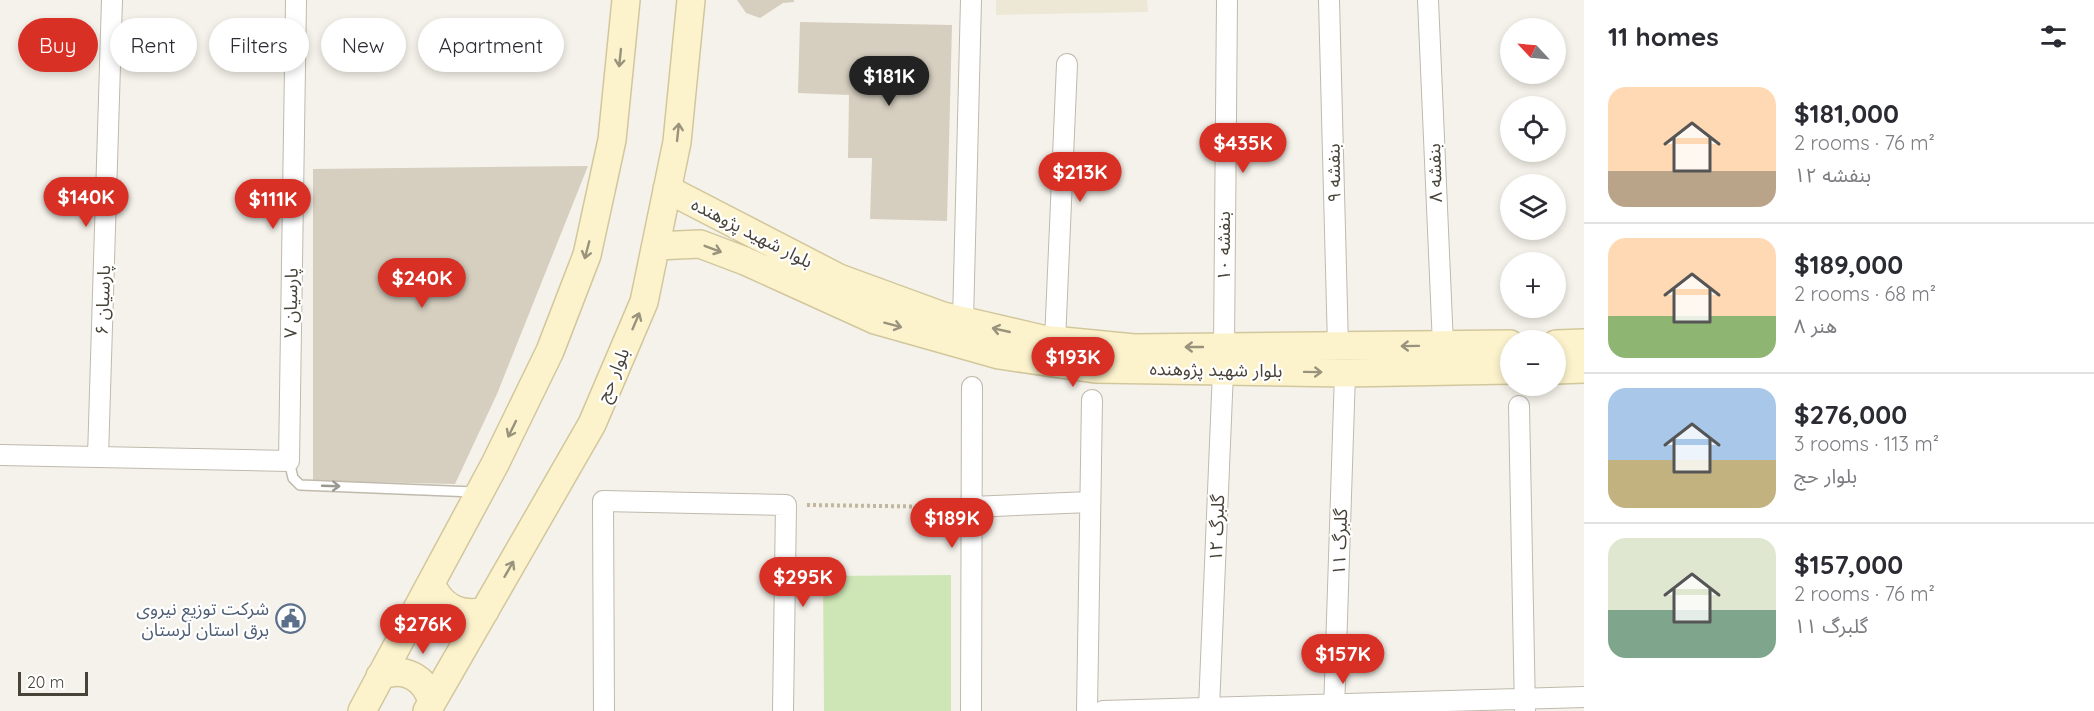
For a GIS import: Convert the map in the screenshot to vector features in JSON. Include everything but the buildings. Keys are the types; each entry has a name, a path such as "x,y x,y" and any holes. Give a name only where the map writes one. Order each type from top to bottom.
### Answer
{"street":[{"name":"پارسیان ۶","path":"98,457 112,0"},
{"name":"پارسیان ۷","path":"289,461 296,0"},
{"path":"362,711 480,492 550,351 587,255 612,140 626,0"},
{"name":"بلوار حج","path":"430,707 592,424 644,302 677,142 691,0"},
{"path":"963,321 971,0"},
{"name":"بنفشه ۱۰","path":"1223,359 1227,0"},
{"name":"بنفشه ۹","path":"1329,0 1338,346"},
{"name":"بنفشه ۸","path":"1428,0 1443,345"},
{"path":"1055,340 1067,64"},
{"name":"بلوار شهید پژوهنده","path":"667,189 839,278 963,321 1055,340 1345,373 1500,370"},
{"name":"بلوار شهید پژوهنده","path":"656,246 700,244 745,261 875,320 999,355 1095,369 1223,359 1338,346 1500,344"},
{"path":"1566,344 1584,343"},
{"name":"گلبرگ ۱۲","path":"1209,708 1223,359"},
{"path":"1566,370 1584,369"},
{"name":"گلبرگ ۱۱","path":"1334,708 1345,373"},
{"path":"971,711 972,387"},
{"path":"1087,711 1092,400"},
{"path":"1519,406 1525,705"},
{"path":"0,454 289,461"},
{"path":"604,711 603,501 786,505 783,711"},
{"path":"971,507 1090,502"},
{"path":"430,583 441,601 450,607 467,614 485,611"},
{"path":"380,676 397,671 414,676 423,682 429,691 430,707"},
{"path":"1103,711 1525,705 1584,697"}],"lane":[{"path":"289,461 293,478 300,485 480,492"}],"path":[{"path":"786,505 971,507"}],"shaded area":[{"path":"996,0 1147,0 1148,12 996,15"}],"green space":[{"path":"951,575 951,711 824,711 823,576"}],"place":[{"name":"شرکت توزیع نیروی برق استان لرستان","path":"290,619"}]}
